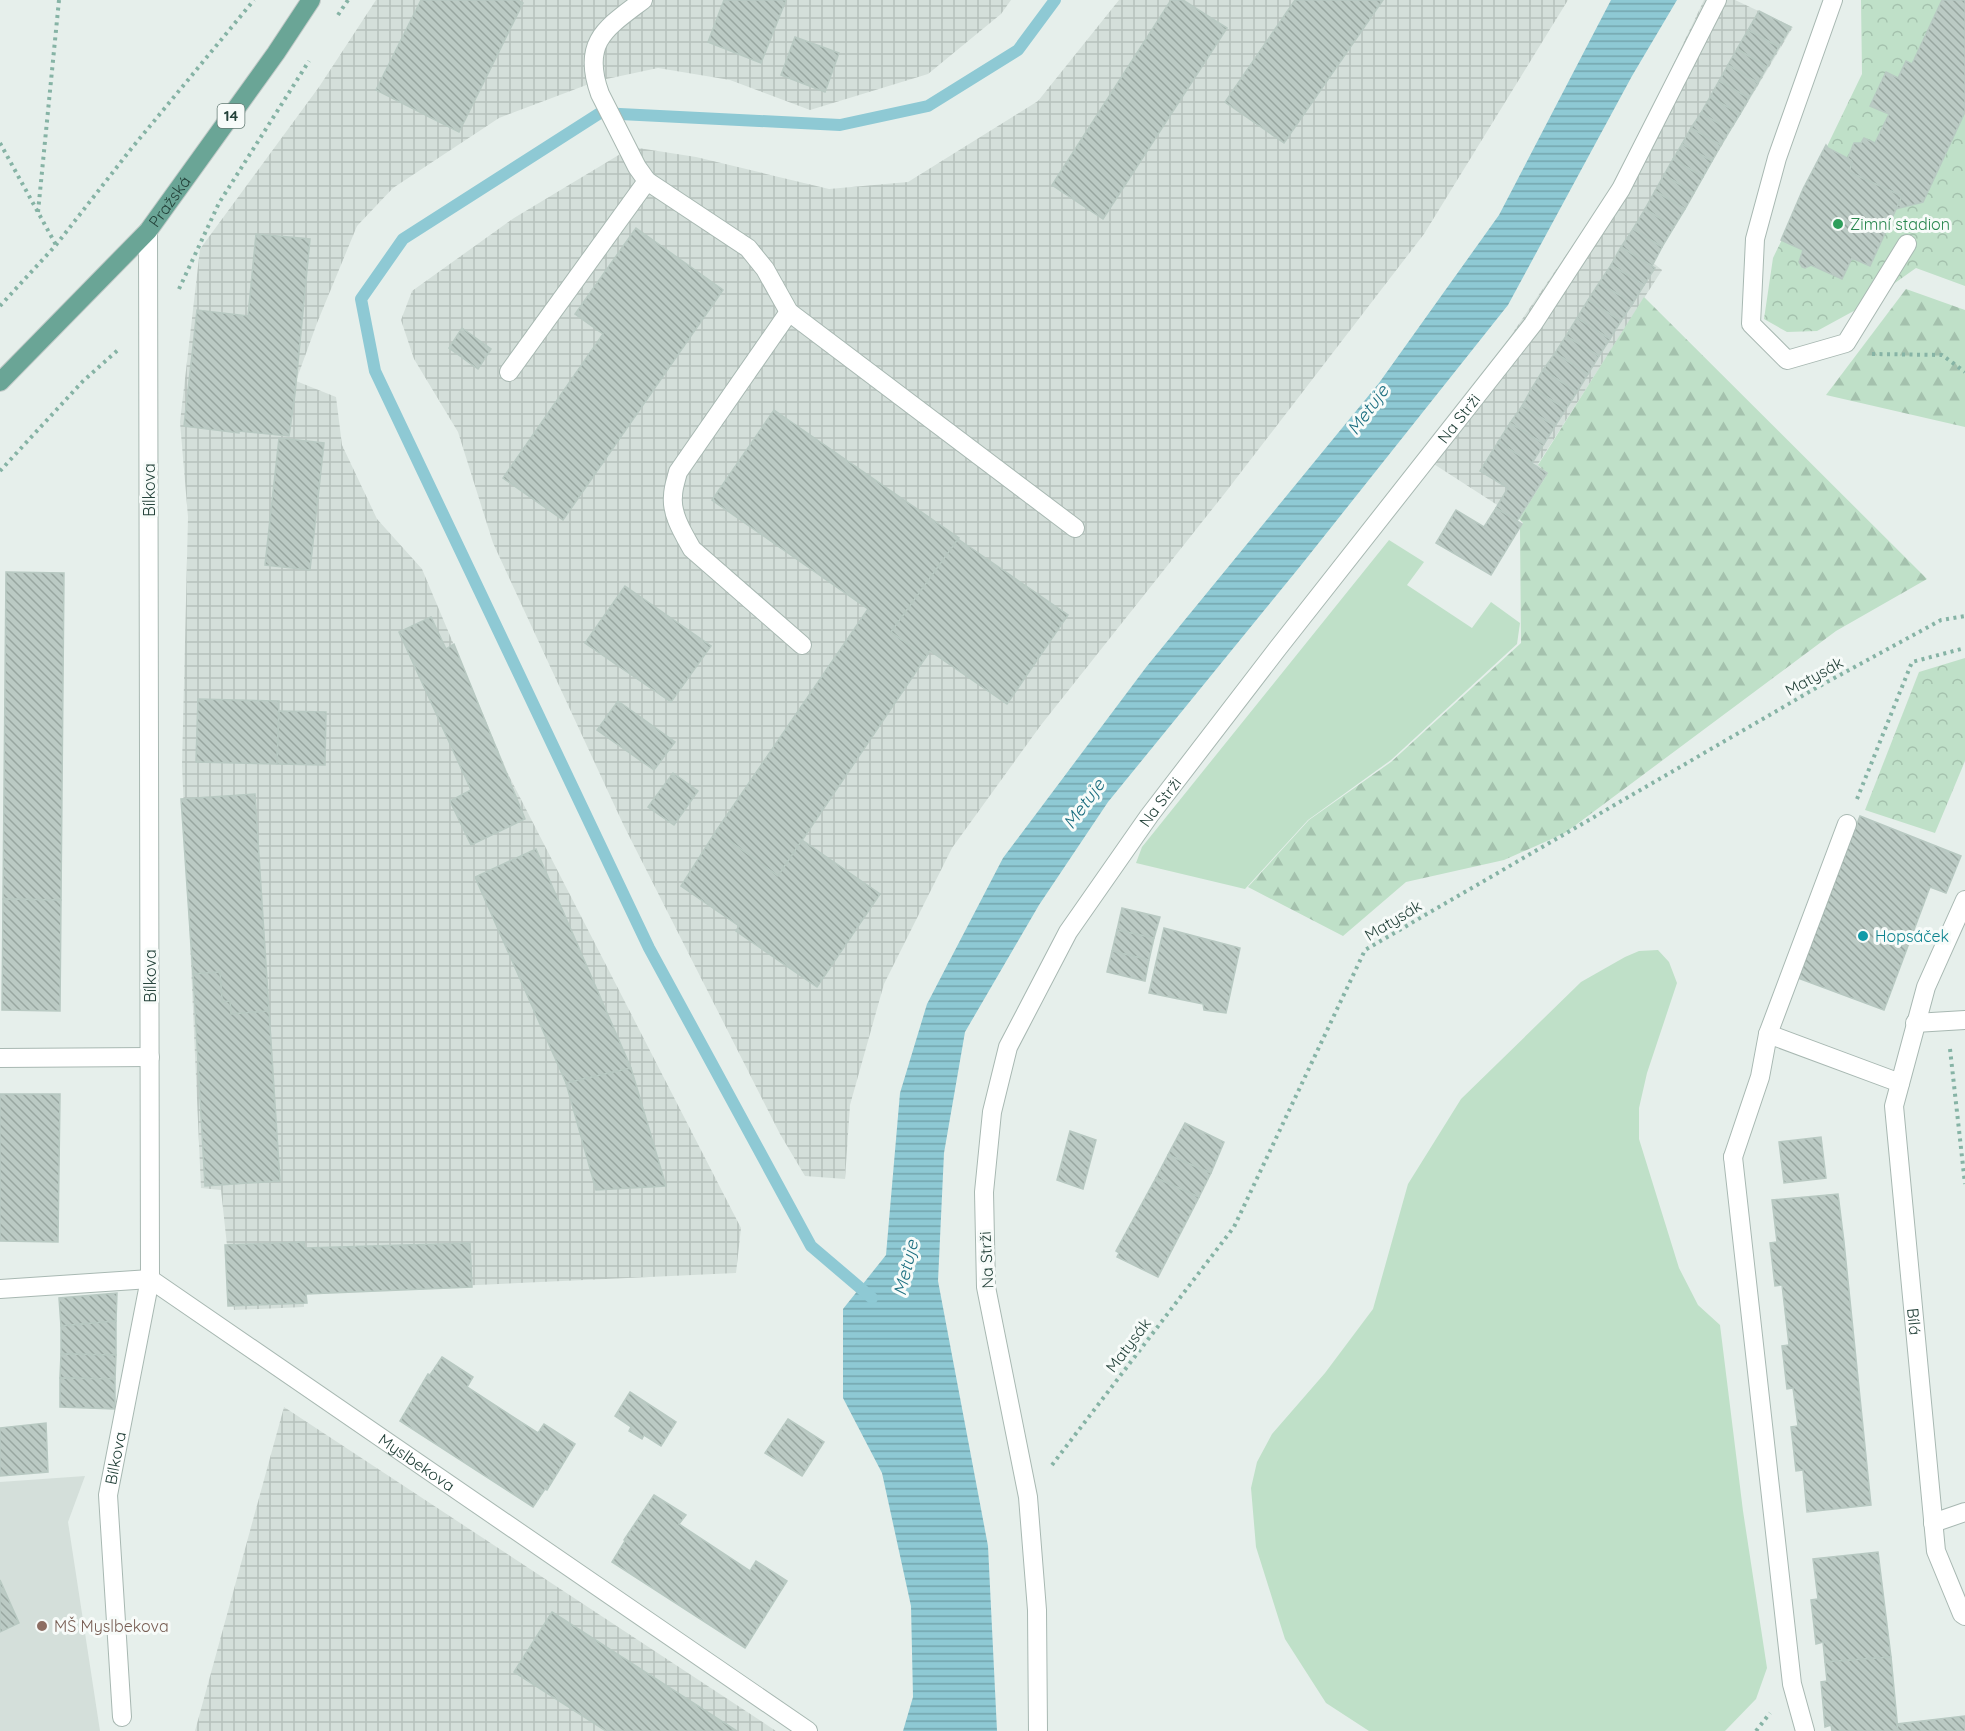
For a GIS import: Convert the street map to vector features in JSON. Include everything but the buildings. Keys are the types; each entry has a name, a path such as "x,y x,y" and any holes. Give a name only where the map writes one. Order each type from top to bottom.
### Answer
{"main road":[{"name":"Pražská","path":"0,382 147,231 276,53 311,0"}],"street":[{"path":"643,0 606,28 594,49 595,75 600,93 642,174 748,248 765,269 789,312 1075,528"},
{"name":"Na Strži","path":"1038,1731 1037,1610 1028,1497 986,1287 984,1192 992,1112 1008,1047 1068,932 1149,816 1533,324 1621,189 1717,0"},
{"path":"1833,0 1777,158 1755,239 1751,324 1787,360 1846,343 1906,244"},
{"path":"509,372 642,174"},
{"name":"Bílkova","path":"122,1717 108,1495 150,1279 147,231"},
{"path":"789,312 678,472 672,497 681,529 692,549 802,645"},
{"path":"1805,1731 1792,1684 1733,1157 1760,1077 1768,1034 1847,824"},
{"name":"Bílá","path":"1965,900 1926,987 1894,1106 1936,1551 1962,1614 1965,1616"},
{"path":"1915,1023 1956,1021"},
{"path":"1768,1034 1900,1083"},
{"path":"0,1058 150,1057"},
{"path":"0,1289 150,1279"},
{"name":"Myslbekova","path":"150,1279 808,1731"},
{"path":"1933,1523 1965,1512"}],"path":[{"path":"38,212 59,0"},
{"path":"1,304 56,245 131,149 254,0"},
{"path":"335,20 348,0"},
{"path":"175,297 219,203 309,61"},
{"path":"0,143 56,245"},
{"path":"0,471 83,381 148,322"},
{"path":"1874,355 1942,355 1965,372"},
{"name":"Matysák","path":"1028,1497 1234,1227 1365,950 1816,688 1941,620 1965,615"},
{"path":"1847,824 1912,662 1965,648"},
{"path":"1956,1021 1965,1184"}],"shaded area":[{"path":"376,0 1011,0 1001,14 928,74 810,110 730,80 658,68 597,81 499,118 393,188 357,226 296,381 336,397 342,445 377,519 422,569 509,776 741,1228 736,1273 304,1293 304,1307 234,1310 221,1190 201,1188 182,766 188,517 180,422 200,249 319,87"},
{"path":"1119,0 1568,0 1424,234 1225,493 1041,725 952,848 884,984 850,1105 845,1179 805,1176 780,1134 624,826 493,543 458,432 414,359 401,320 412,291 514,218 632,147 696,157 829,189 908,182 1038,101"},
{"path":"1704,0 1735,0 1793,27 1652,262 1662,270 1538,464 1548,473 1519,519 1426,459 1619,178"},
{"path":"284,1407 776,1731 195,1731"},
{"name":"MŠ Myslbekova","path":"85,1476 68,1522 100,1731 0,1731 0,1482"}],"green space":[{"path":"1861,0 1965,0 1965,286 1916,268 1861,307 1817,331 1787,332 1764,319 1773,258 1862,74"},
{"path":"1906,289 1965,310 1965,427 1826,395"},
{"path":"1644,297 1927,579 1836,631 1565,833 1504,860 1406,882 1343,936 1248,887 1309,820 1391,762 1521,643 1520,528 1523,523 1519,519 1548,473 1538,465"},
{"path":"1389,540 1424,562 1407,585 1472,628 1491,602 1520,623 1517,644 1391,760 1308,820 1245,889 1136,863 1142,847"},
{"path":"1965,658 1965,761 1935,833 1865,810 1919,672"},
{"path":"1658,950 1669,962 1677,983 1647,1073 1639,1108 1639,1139 1679,1268 1698,1305 1720,1325 1743,1511 1767,1668 1756,1699 1725,1731 1369,1731 1326,1703 1285,1639 1256,1547 1251,1488 1257,1462 1272,1434 1325,1373 1373,1309 1408,1184 1461,1099 1581,982 1639,951"}],"water":[{"name":"Metuje","path":"1611,0 1677,0 1632,76 1508,305 1302,564 1108,802 1039,905 965,1032 944,1153 938,1281 988,1546 997,1731 903,1731 913,1697 911,1606 882,1473 843,1398 843,1309 886,1255 900,1093 927,1004 1003,858 1147,666 1379,383 1499,215"}],"waterway":[{"path":"872,1298 811,1246 649,948 375,371 361,299 403,239 600,113 840,125 928,106 1018,50 1055,0"}],"place":[{"name":"Zimní stadion","path":"1838,224"},
{"name":"Hopsáček","path":"1863,936"},
{"name":"MŠ Myslbekova","path":"42,1626"}]}
